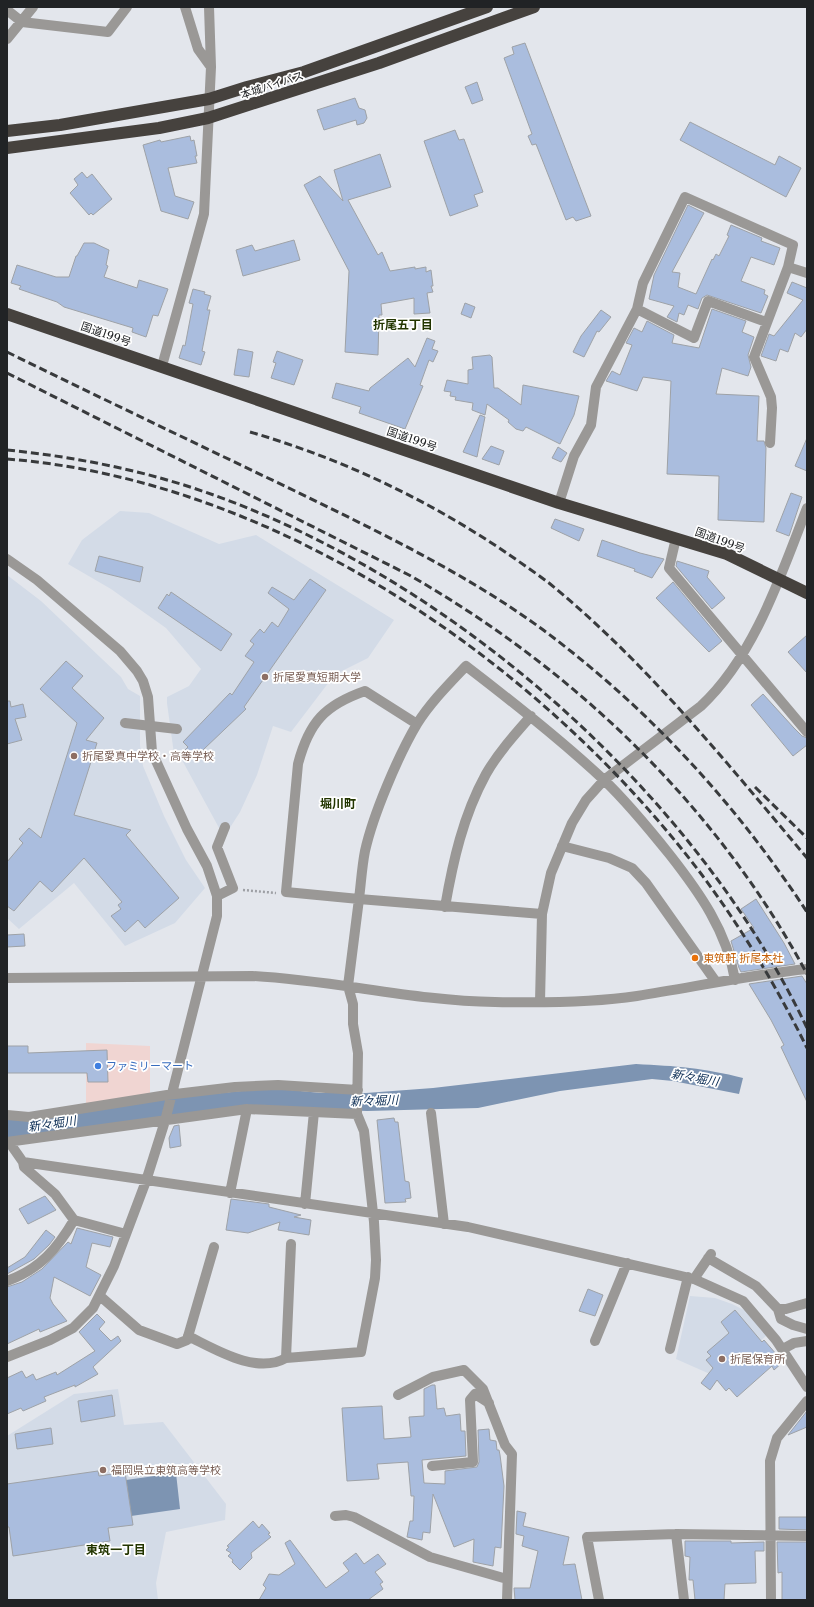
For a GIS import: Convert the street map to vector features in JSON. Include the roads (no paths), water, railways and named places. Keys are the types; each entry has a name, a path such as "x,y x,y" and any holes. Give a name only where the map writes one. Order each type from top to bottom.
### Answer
{"highway":[{"name":"本城バイパス","path":"7,131 60,125 209,99 304,72 487,7"},
{"name":"本城バイパス","path":"7,148 159,128 208,118 379,63 534,7"},
{"name":"国道199号","path":"7,314 560,503 727,554 779,578 807,593"}],"street":[{"path":"7,39 33,7"},
{"path":"7,10 22,22 108,32 127,7"},
{"path":"185,7 198,49 210,67"},
{"path":"162,366 204,214 210,67 209,7"},
{"path":"560,503 574,456 592,425 596,387 637,309 643,283 685,197 793,245 788,267 754,357 771,397 772,408 770,443"},
{"path":"788,267 807,273"},
{"path":"637,309 694,338 708,301 766,322"},
{"path":"540,1002 542,914 551,873 572,823 582,806 604,780 701,706 715,693 742,657 779,578 807,508"},
{"path":"676,538 669,568 742,657 807,732"},
{"path":"7,559 37,580 120,652 137,671 143,681 148,697 152,752 187,829 208,866 216,896 217,916 166,1119 146,1181 114,1266 100,1296 84,1318 64,1334 7,1357"},
{"path":"188,1336 244,1362 277,1363 286,1358 361,1352 375,1278 376,1260 373,1213 364,1131 357,1112 358,1053 353,1024 353,1004 348,986 365,851 378,810 417,724 443,691 466,666 531,716 604,780 659,841 697,890 713,915 733,967 735,980"},
{"path":"417,724 365,691 342,699 320,718 311,730 303,747 298,764 286,892 445,907 542,914"},
{"path":"445,907 458,840 470,809 486,774 507,743 531,716"},
{"path":"125,723 177,729"},
{"path":"216,896 233,888 218,847 226,827"},
{"path":"562,846 609,858 632,868 646,883 716,982"},
{"path":"787,971 807,964"},
{"path":"7,978 202,976 289,978 441,998 493,1002 540,1002 636,996 716,982 807,969"},
{"path":"7,1115 29,1117 250,1086 358,1092"},
{"path":"126,1234 74,1220 55,1194 24,1167 23,1162 8,1142 247,1109 357,1112"},
{"path":"230,1193 247,1109"},
{"path":"305,1204 314,1112"},
{"path":"431,1112 444,1224"},
{"path":"23,1162 468,1227 691,1278 743,1301 756,1314 783,1349 807,1387"},
{"path":"7,1281 27,1273 43,1261 63,1237 74,1220"},
{"path":"286,1358 291,1244"},
{"path":"100,1296 139,1330 177,1344 186,1340 188,1336 214,1247"},
{"path":"670,1349 691,1278 710,1256 750,1281 778,1309 782,1318 787,1323 807,1329"},
{"path":"595,1341 627,1264"},
{"path":"778,1309 786,1309 807,1303"},
{"path":"783,1349 794,1343 807,1341"},
{"path":"398,1395 433,1377 464,1370 482,1389 505,1445 512,1454 507,1600"},
{"path":"432,1466 473,1462 470,1400 475,1394 489,1403"},
{"path":"770,1600 772,1536 770,1461 777,1438 807,1401"},
{"path":"335,1516 354,1517 430,1557 507,1579"},
{"path":"676,1534 684,1600"},
{"path":"599,1600 587,1537 676,1534 807,1536"}],"water":[{"name":"新々堀川","path":"636,1064 690,1068 743,1078 739,1094 673,1081 652,1079 560,1091 478,1108 367,1111 287,1108 7,1138 7,1119 152,1100 270,1088 321,1093 366,1093 433,1088"},
{"path":"176,1473 180,1509 131,1516 126,1480"}],"railway":[{"path":"7,352 392,539 455,573 517,611 584,662 621,693 656,726 721,797 780,872 807,912"},
{"path":"7,373 409,575 470,612 528,653 584,698 636,747 685,799 730,854 771,912 807,974"},
{"path":"250,432 319,455 418,500 481,536 549,583 619,646 684,714 807,858"},
{"path":"7,450 52,455 140,473 184,485 279,522 373,570 463,629 548,696 627,771 697,852 758,939 807,1028"},
{"path":"7,459 108,474 207,503 303,544 395,595 483,656 564,724 637,797 702,875 731,916 758,959 784,1003 807,1048"},
{"path":"755,787 807,838"}],"place":[{"name":"折尾愛真短期大学","path":"265,677"},
{"name":"折尾愛真中学校・高等学校","path":"74,756"},
{"name":"東筑軒 折尾本社","path":"695,958"},
{"name":"ファミリーマート","path":"98,1066"},
{"name":"折尾保育所","path":"722,1359"},
{"name":"福岡県立東筑高等学校","path":"103,1470"}],"district":[{"name":"折尾五丁目","path":"403,325"},
{"name":"堀川町","path":"338,804"},
{"name":"東筑一丁目","path":"116,1550"}]}
